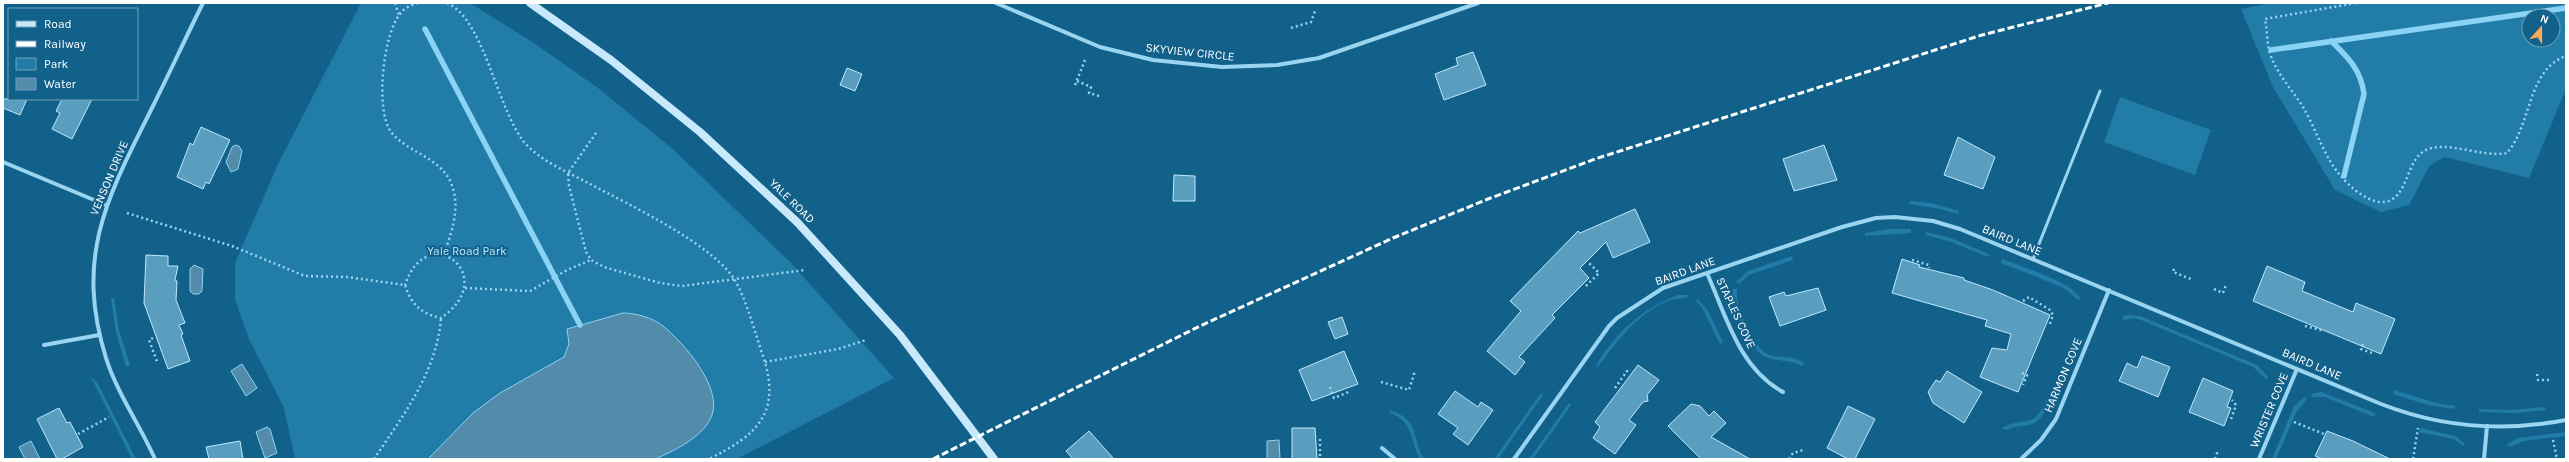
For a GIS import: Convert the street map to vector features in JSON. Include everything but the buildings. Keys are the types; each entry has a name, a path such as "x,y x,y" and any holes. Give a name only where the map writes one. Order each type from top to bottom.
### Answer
{"main road":[{"name":"YALE ROAD","path":"530,3 611,60 700,132 797,222 900,334 994,459"}],"street":[{"name":"VENSON DRIVE","path":"154,459 116,381 99,335 93,291 93,261 106,205 119,173 203,3"},
{"name":"SKYVIEW CIRCLE","path":"996,3 1100,47 1153,60 1222,67 1277,65 1320,58 1478,3"},
{"path":"3,162 106,205"},
{"name":"BAIRD LANE","path":"1514,459 1587,355 1617,318 1655,292 1842,227 1883,218 1920,219 1939,222 2413,415 2444,422 2487,426 2521,426 2566,420"},
{"name":"STAPLES COVE","path":"1707,273 1743,354 1761,377 1783,392"},
{"name":"HARMON COVE","path":"2021,459 2041,440 2056,419 2109,290"},
{"path":"44,346 99,335"},
{"name":"WRISTER COVE","path":"2259,459 2297,369"},
{"path":"2484,459 2487,426"},
{"path":"1382,448 1395,459"}],"lane":[{"path":"2033,259 2100,91"}],"path":[{"path":"395,3 399,15"},
{"path":"418,3 404,10 399,15 386,48 383,108 391,131 406,145 439,166 452,184 456,217 444,254"},
{"path":"447,3 465,18 478,41 508,114 524,141 533,150 568,173 688,239 724,265 735,280 765,362 769,390 768,403 760,425 741,440 709,459"},
{"path":"2356,3 2266,19 2269,50 2282,78 2303,107 2339,173 2366,198 2376,201 2384,202 2398,193 2413,161 2426,149 2441,148 2498,155 2507,152 2521,130 2543,71 2551,63 2566,56"},
{"path":"1291,28 1311,22 1315,11"},
{"path":"1085,60 1076,83 1091,87 1089,92 1099,96"},
{"path":"596,134 568,173 580,234 591,260 604,268 660,283 682,286 805,270"},
{"path":"127,213 232,246 305,276 347,277 404,285"},
{"path":"374,459 402,417 431,363 439,341 441,318 458,304 465,288 464,274 456,263 444,254 432,254 416,263 409,273 404,285 409,299 419,309 431,316 441,318"},
{"path":"465,288 530,291 567,270 591,260"},
{"path":"1912,260 1929,265 1928,268"},
{"path":"1586,286 1599,273 1589,263"},
{"path":"2174,269 2173,272 2191,279"},
{"path":"2214,289 2223,293 2226,285"},
{"path":"2023,301 2029,298 2050,310 2053,315 2049,326"},
{"path":"2305,326 2323,333 2324,331"},
{"path":"153,338 149,340 158,364"},
{"path":"765,362 838,349 866,340"},
{"path":"2363,344 2361,349 2372,354"},
{"path":"1381,382 1408,390 1414,371"},
{"path":"1615,388 1627,371 1630,373"},
{"path":"2022,373 2027,375 2023,385"},
{"path":"2537,374 2538,380 2550,380"},
{"path":"1330,387 1334,398 1351,391"},
{"path":"2231,419 2236,405 2232,400"},
{"path":"78,434 108,417"},
{"path":"2294,422 2324,434"},
{"path":"2413,459 2418,428"},
{"path":"1318,459 1320,459 1320,437"},
{"path":"2553,440 2557,459"},
{"path":"1789,459 1793,453 1803,450"},
{"path":"2215,452 2217,453 2215,459"}],"green space":[{"name":"Yale Road Park","path":"361,3 470,3 534,43 598,88 674,150 791,263 894,378 737,459 295,459 284,408 249,339 235,300 235,263 278,164"},
{"path":"2272,3 2566,3 2566,89 2529,178 2445,157 2430,165 2409,205 2381,212 2335,190 2273,87 2241,9"},
{"path":"2120,97 2211,130 2195,175 2104,142"},
{"path":"1910,201 1931,203 1959,211 1958,214 1940,209 1910,204"},
{"path":"1889,229 1911,229 1911,233 1865,236 1865,233"},
{"path":"1926,232 1951,238 1989,254 1988,257 1951,242 1926,235"},
{"path":"1792,256 1793,260 1749,275 1739,284 1736,282 1748,271"},
{"path":"2002,259 2033,270 2067,286 2076,292 2081,299 2078,300 2064,288 2001,263"},
{"path":"1733,289 1737,289 1739,305 1746,325 1756,343 1762,350 1772,356 1796,359 1805,364 1802,366 1793,362 1769,358 1758,351 1741,325 1734,304"},
{"path":"1678,295 1688,295 1687,298 1673,300 1648,312 1625,333 1598,367 1596,365 1612,342 1631,323 1653,307"},
{"path":"111,298 114,298 119,330 130,365 126,367 116,332"},
{"path":"1697,299 1707,309 1723,342 1720,344 1702,307 1696,302"},
{"path":"2122,316 2140,316 2257,365 2269,378 2266,379 2253,367 2141,320 2133,318 2124,320"},
{"path":"91,377 97,382 136,459 132,459"},
{"path":"2394,390 2436,403 2455,406 2454,409 2428,405 2393,394"},
{"path":"2321,392 2375,413 2374,417 2325,397 2312,397 2311,394"},
{"path":"1541,393 1543,395 1498,459 1494,459"},
{"path":"2305,397 2307,399 2296,413 2276,459 2272,459 2294,406"},
{"path":"2046,400 2049,402 2044,412 2036,422 2005,430 2002,428 2027,421 2037,416 2042,410"},
{"path":"1569,403 1571,405 1533,459 1529,459"},
{"path":"2545,407 2546,410 2514,413 2479,412 2479,409 2512,410"},
{"path":"1390,410 1400,414 1411,424 1424,459 1420,459 1409,430 1403,420 1390,413"},
{"path":"2420,428 2455,436 2465,444 2463,446 2454,439 2419,432"},
{"path":"2566,432 2566,436 2524,441 2509,447 2507,444 2518,438"}],"water":[{"path":"235,145 239,146 242,151 238,169 231,172 226,162 232,147"},
{"path":"194,265 203,269 202,291 199,294 193,294 190,291 190,269"},
{"path":"623,313 644,316 663,326 690,354 706,379 712,392 714,404 712,415 703,430 688,442 655,459 428,459 473,413 500,393 564,357 569,344 567,329"},
{"path":"242,364 257,388 246,396 231,371"},
{"path":"267,427 270,429 277,453 265,458 256,432"},
{"path":"1279,440 1280,459 1267,459 1267,441"},
{"path":"31,441 40,459 25,459 19,447"}],"waterway":[{"path":"2271,50 2566,8"},
{"path":"425,29 580,325"},
{"path":"2331,41 2353,64 2360,78 2364,94 2344,176"}],"railway":[{"path":"933,459 1200,326 1393,238 1488,199 1595,159 1982,35 2108,3"}]}
